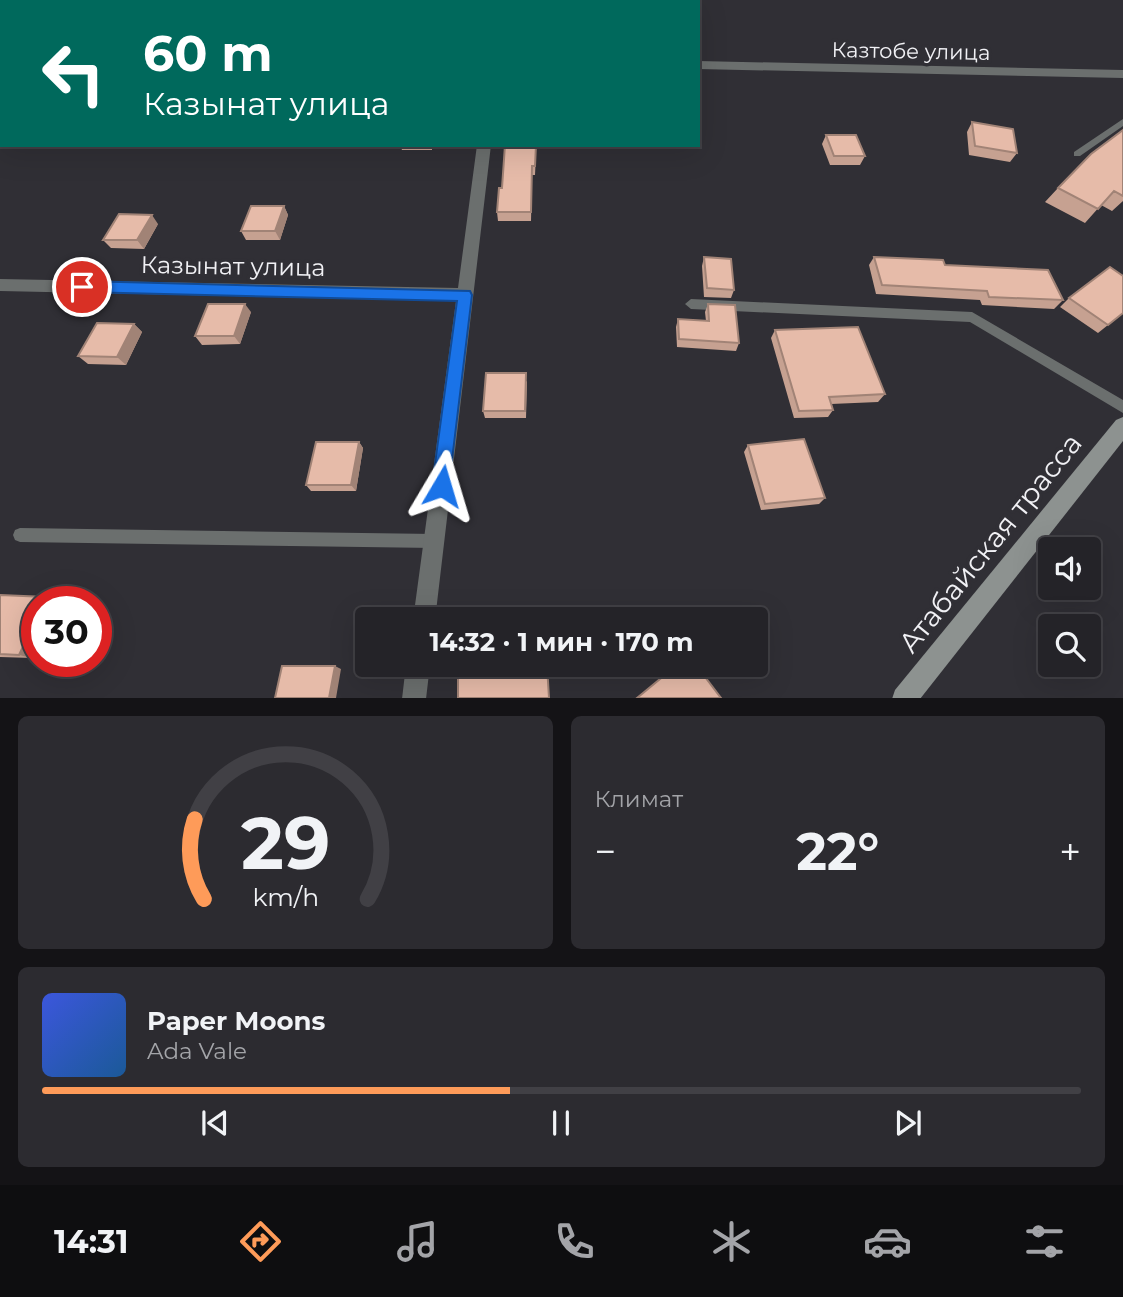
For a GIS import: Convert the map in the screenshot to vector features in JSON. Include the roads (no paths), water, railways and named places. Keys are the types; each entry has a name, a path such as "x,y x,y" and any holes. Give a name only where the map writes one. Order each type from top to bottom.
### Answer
{"main road":[{"name":"Атабайская трасса","path":"904,698 1123,426"}],"street":[{"name":"Казтобе улица","path":"700,65 1123,74"},
{"path":"426,607 484,147"},
{"name":"Казынат улица","path":"0,285 465,295"},
{"path":"414,698 417,677"}],"lane":[{"path":"1077,154 1123,121"},
{"path":"691,304 972,317 1123,407"},
{"path":"20,535 435,541"}]}
